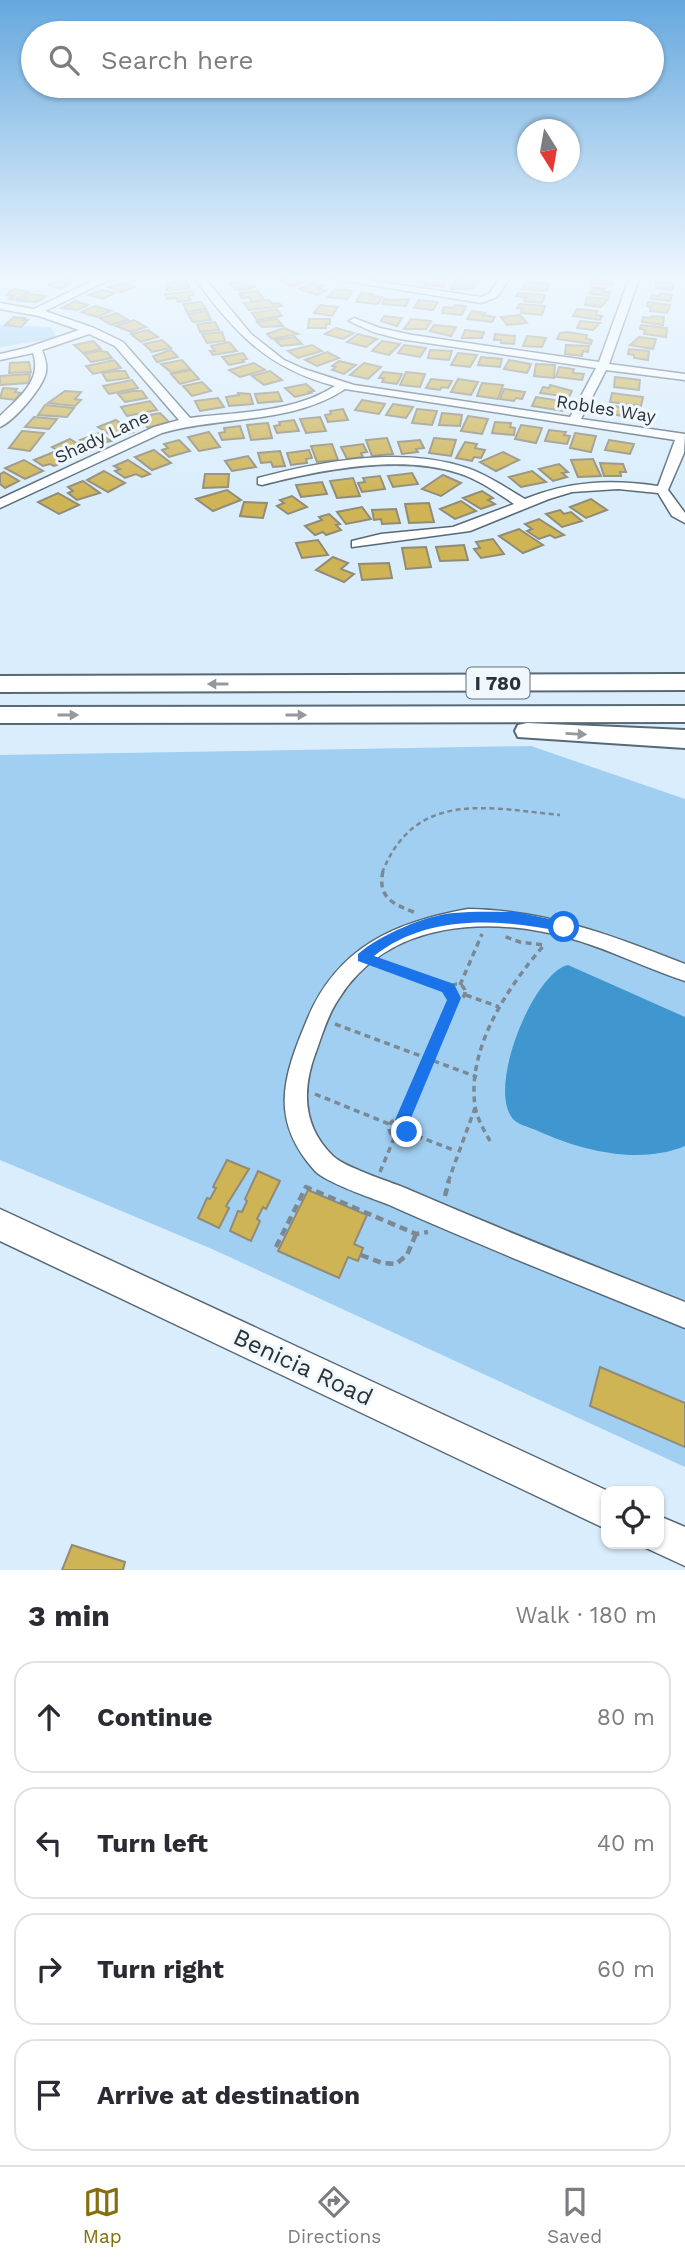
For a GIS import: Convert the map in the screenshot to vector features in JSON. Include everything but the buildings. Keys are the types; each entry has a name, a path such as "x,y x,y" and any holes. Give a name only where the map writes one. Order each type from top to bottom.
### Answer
{"highway":[{"path":"311,683 404,675 685,667"},
{"name":"I 780","path":"0,684 685,682"},
{"name":"I 780","path":"0,715 685,714"},
{"path":"338,715 375,723 685,740"}],"main road":[{"name":"Benicia Road","path":"0,1225 601,1508"},
{"path":"664,1537 685,1547"}],"street":[{"path":"0,357 31,349"},
{"path":"0,423 38,382 42,372 42,359 37,349"},
{"path":"124,349 187,422"},
{"name":"Robles Way","path":"259,349 269,358 299,372 344,385 683,438"},
{"path":"477,349 685,377"},
{"path":"574,421 609,349"},
{"name":"Shady Lane","path":"0,504 158,430 187,422 299,407 323,399 344,385"},
{"path":"662,490 683,438"},
{"path":"262,481 291,473 410,461 462,470 523,504"},
{"path":"357,544 376,537 436,533 471,527 547,494 578,488 603,486 662,490"},
{"path":"662,490 677,513 685,519"},
{"path":"685,973 589,935 516,917 477,916 428,924 372,949 332,990 297,1068 293,1085 294,1111 300,1129 327,1166 459,1224 685,1315"}],"path":[{"path":"426,915 388,902 380,888 382,866 398,844 420,825 444,810 479,809 560,815"},
{"path":"460,985 482,933 490,933"},
{"path":"443,1192 475,1108 477,1077 488,1033 513,983 544,946 497,934"},
{"path":"363,958 449,988"},
{"path":"449,988 452,985 460,985 465,988 466,994"},
{"path":"449,988 449,993 454,998 460,999 466,994"},
{"path":"466,994 499,1007"},
{"path":"402,1120 454,998"},
{"path":"318,1019 477,1077"},
{"path":"293,1085 389,1124"},
{"path":"475,1108 490,1141"},
{"path":"389,1124 393,1120 402,1120 407,1124 407,1132"},
{"path":"389,1124 390,1132 395,1136 407,1132"},
{"path":"407,1132 457,1152"},
{"path":"374,1187 395,1136"},
{"path":"276,1247 306,1187 416,1234 459,1224"},
{"path":"361,1255 386,1266 395,1265 409,1255 416,1234"}],"shaded area":[{"path":"531,746 685,799 685,1467 212,1249 0,1160 0,755"},
{"path":"568,965 685,1017 685,1146 649,1154 611,1153 555,1138 514,1120 507,1105 505,1085 517,1035 541,989 554,973"}],"route":[{"path":"407,1132 407,1124 402,1120 454,998 449,993 449,988 363,958 372,949 407,932 452,918 516,917 564,927"}]}
